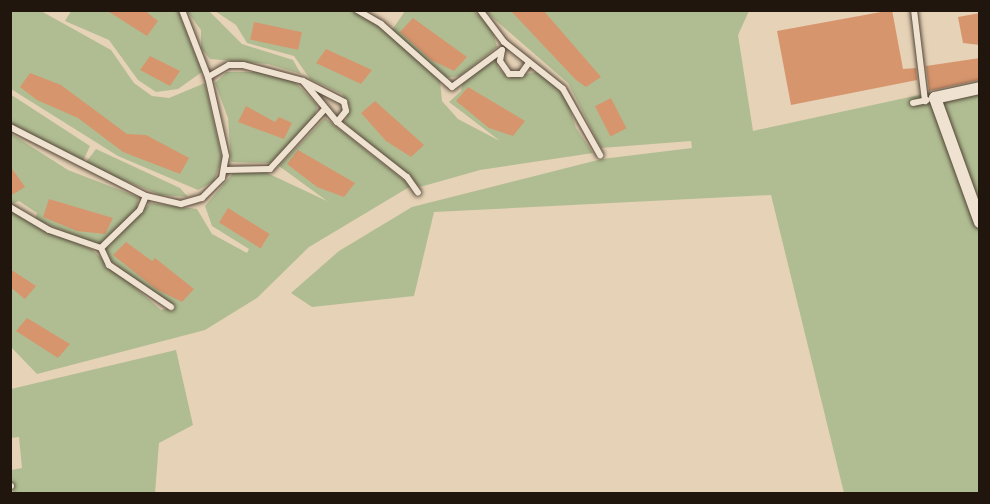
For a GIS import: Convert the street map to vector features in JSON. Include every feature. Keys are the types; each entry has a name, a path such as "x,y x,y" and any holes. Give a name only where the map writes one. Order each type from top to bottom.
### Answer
{"street":[{"path":"980,88 930,100 980,222"}],"lane":[{"path":"10,128 146,196 181,204 198,200 225,170 222,128 208,77 182,10"},
{"path":"357,10 381,24 452,87 502,50"},
{"path":"480,10 504,42 520,50 528,64 563,89 600,155"},
{"path":"913,103 930,100 914,10"},
{"path":"504,42 500,61 509,74 521,74 528,64"},
{"path":"208,77 229,65 243,65 303,81 344,102 346,111 337,122"},
{"path":"303,81 337,122 402,172 418,193"},
{"path":"225,170 270,169 325,109"},
{"path":"101,249 140,210 146,196"},
{"path":"10,207 49,230 101,249 110,265 171,307"}],"green space":[{"path":"10,11 41,11 111,50 134,83 152,96 169,98 205,83 222,159 214,181 198,190 118,156 11,89"},
{"path":"71,11 178,11 202,72 178,89 156,92 138,80 109,40 65,21"},
{"path":"187,11 209,11 242,44 293,60 301,74 268,64 210,59 201,48 201,30"},
{"path":"215,11 353,11 378,24 440,81 442,101 458,119 500,141 449,102 461,91 463,80 496,56 498,68 509,78 535,72 550,81 567,100 576,128 593,153 480,170 420,187 345,123 350,107 342,94 310,79 294,56 247,43 236,25"},
{"path":"405,11 474,11 492,29 497,47 460,76 446,78 392,30"},
{"path":"485,11 749,11 738,35 753,131 979,82 979,493 844,493 771,195 434,212 414,296 312,307 291,293 339,251 412,207 602,159 692,148 691,141 601,148 568,83"},
{"path":"227,72 267,72 294,81 317,105 315,116 271,163 231,162 228,118 215,83"},
{"path":"10,94 90,146 82,163 11,123"},
{"path":"325,118 411,186 309,247 257,298 205,330 37,374 11,347 11,209 43,230 91,249 161,310 168,308 111,261 106,249 150,203 197,209 212,234 247,253 249,249 212,226 205,206 234,172 265,172 327,201 279,166"},
{"path":"10,133 68,170 138,197 137,209 99,245 35,220 37,213 19,201 11,204"},
{"path":"96,149 180,188 188,197 161,195 84,165"},
{"path":"176,350 193,425 159,443 155,493 13,493 11,470 22,468 19,437 11,438 11,389"}],"building":[{"path":"106,10 144,10 158,21 147,36"},
{"path":"510,10 543,10 601,77 586,87 576,80"},
{"path":"892,10 903,69 916,68 917,80 791,105 777,31"},
{"path":"980,13 980,45 963,43 958,17"},
{"path":"413,18 467,57 454,71 431,60 400,32"},
{"path":"254,22 302,32 298,50 250,40"},
{"path":"326,49 372,70 361,84 316,63"},
{"path":"150,56 180,71 170,86 140,70"},
{"path":"980,58 980,80 929,91 926,66"},
{"path":"30,73 61,85 127,134 146,135 189,158 180,174 123,152 78,118 37,100 20,87"},
{"path":"468,87 525,121 513,136 489,128 456,101"},
{"path":"611,98 626,128 610,136 595,106"},
{"path":"375,101 424,145 411,157 386,141 361,113"},
{"path":"246,106 275,122 279,117 292,123 284,139 238,122"},
{"path":"298,150 355,183 344,197 317,187 287,164"},
{"path":"10,166 25,187 10,196"},
{"path":"49,199 113,218 105,234 77,231 43,217"},
{"path":"228,208 270,234 261,248 219,222"},
{"path":"126,242 152,261 155,258 194,289 182,302 156,289 113,255"},
{"path":"10,269 36,286 25,299 10,287"},
{"path":"27,318 70,344 58,358 16,331"}]}
